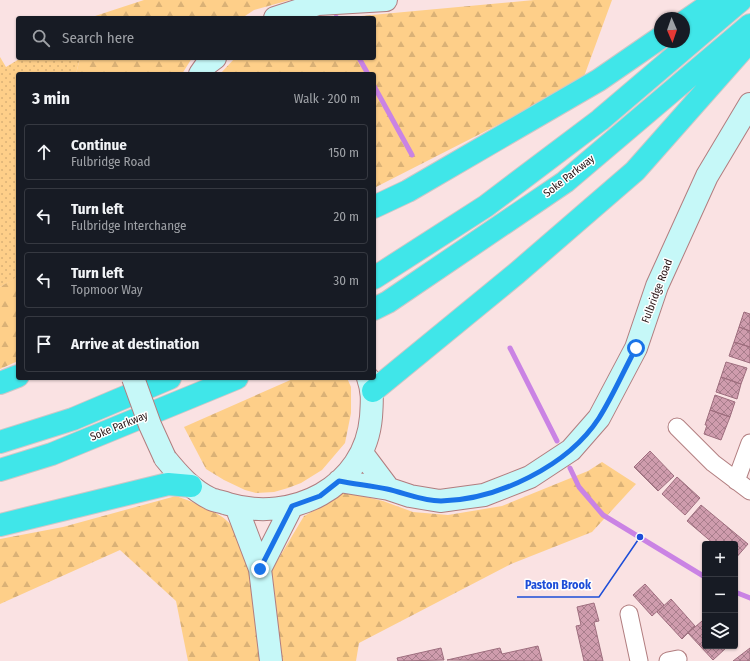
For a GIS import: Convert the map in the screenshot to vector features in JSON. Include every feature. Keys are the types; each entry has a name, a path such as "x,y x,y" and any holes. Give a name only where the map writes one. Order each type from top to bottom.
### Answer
{"highway":[{"path":"690,18 716,0"},
{"path":"376,277 486,206 600,120 741,0"},
{"name":"Soke Parkway","path":"376,308 388,302 565,182 750,25"},
{"path":"370,385 517,273 635,171 750,41"},
{"path":"376,206 408,191 599,80 654,42"},
{"path":"0,383 16,377"},
{"path":"0,442 73,419 165,380"},
{"name":"Soke Parkway","path":"0,470 52,454 232,380"},
{"path":"0,525 168,484 191,486"}],"street":[{"path":"281,16 318,4 386,0"},
{"path":"201,72 207,64 212,60"},
{"name":"Fulbridge Road","path":"339,481 389,489 410,496 440,501 484,495 530,477 571,450 599,418 632,355 657,286 707,176 750,104"},
{"path":"134,380 150,425 166,458 179,475 191,486 211,499 253,509 292,506 320,496 339,481 353,467 362,453 370,429 370,385"},
{"path":"677,426 713,464 750,491"},
{"path":"736,481 750,442"},
{"path":"362,453 389,489"},
{"path":"236,506 260,569 271,661"},
{"path":"260,569 292,506"},
{"path":"629,614 639,661"}],"green space":[{"path":"144,0 290,0 254,10 245,16 95,16"},
{"path":"534,0 612,0 582,82 376,187 376,72 222,72 233,60 376,60 376,16 361,16"},
{"path":"0,57 6,67 18,60 80,60 76,72 16,72 16,278 0,287"},
{"path":"80,60 191,60 183,72 76,72"},
{"path":"16,276 16,362 0,369 0,287"},
{"path":"290,380 348,380 351,387 351,413 345,443 322,470 301,483 274,492 256,493 245,490 206,469 184,427"},
{"path":"602,462 636,484 592,532 511,564 359,643 356,661 282,661 270,573 304,516 345,492 383,501 413,512 448,515 502,506 588,471"},
{"path":"176,496 205,508 226,520 239,538 246,555 254,590 260,661 188,661 176,601 120,550 0,604 0,539 63,527"}],"building":[{"path":"744,312 750,314 750,331 739,327"},
{"path":"739,327 750,331 750,347 734,342"},
{"path":"734,342 750,347 750,363 729,356"},
{"path":"726,362 747,368 741,384 721,377"},
{"path":"721,377 741,384 737,399 716,392"},
{"path":"715,395 735,402 730,417 710,410"},
{"path":"710,410 730,417 721,440 704,434 707,425 705,425"},
{"path":"650,451 674,476 658,491 634,467"},
{"path":"677,477 700,498 685,515 662,494"},
{"path":"701,505 748,544 738,556 738,541 710,541 687,521"},
{"path":"645,584 664,605 652,616 633,595"},
{"path":"671,599 695,626 682,639 657,612"},
{"path":"594,603 599,621 594,622 603,661 584,661 576,626 581,625 577,607"},
{"path":"702,621 702,648 688,633"},
{"path":"538,646 542,661 447,660 500,648 502,654"},
{"path":"441,648 444,660 398,661 397,658"},
{"path":"750,648 750,661 733,661"},
{"path":"703,649 725,649 713,660"}],"waterway":[{"path":"360,60 367,72"},
{"path":"376,90 412,155"},
{"path":"510,348 557,441"},
{"path":"570,468 579,487 603,515 702,575"},
{"path":"738,593 750,598"}],"place":[{"name":"Paston Brook","path":"640,537"}],"route":[{"path":"260,569 292,506 320,496 339,481 389,489 410,496 440,501 484,495 530,477 571,450 599,418 636,348"}]}
